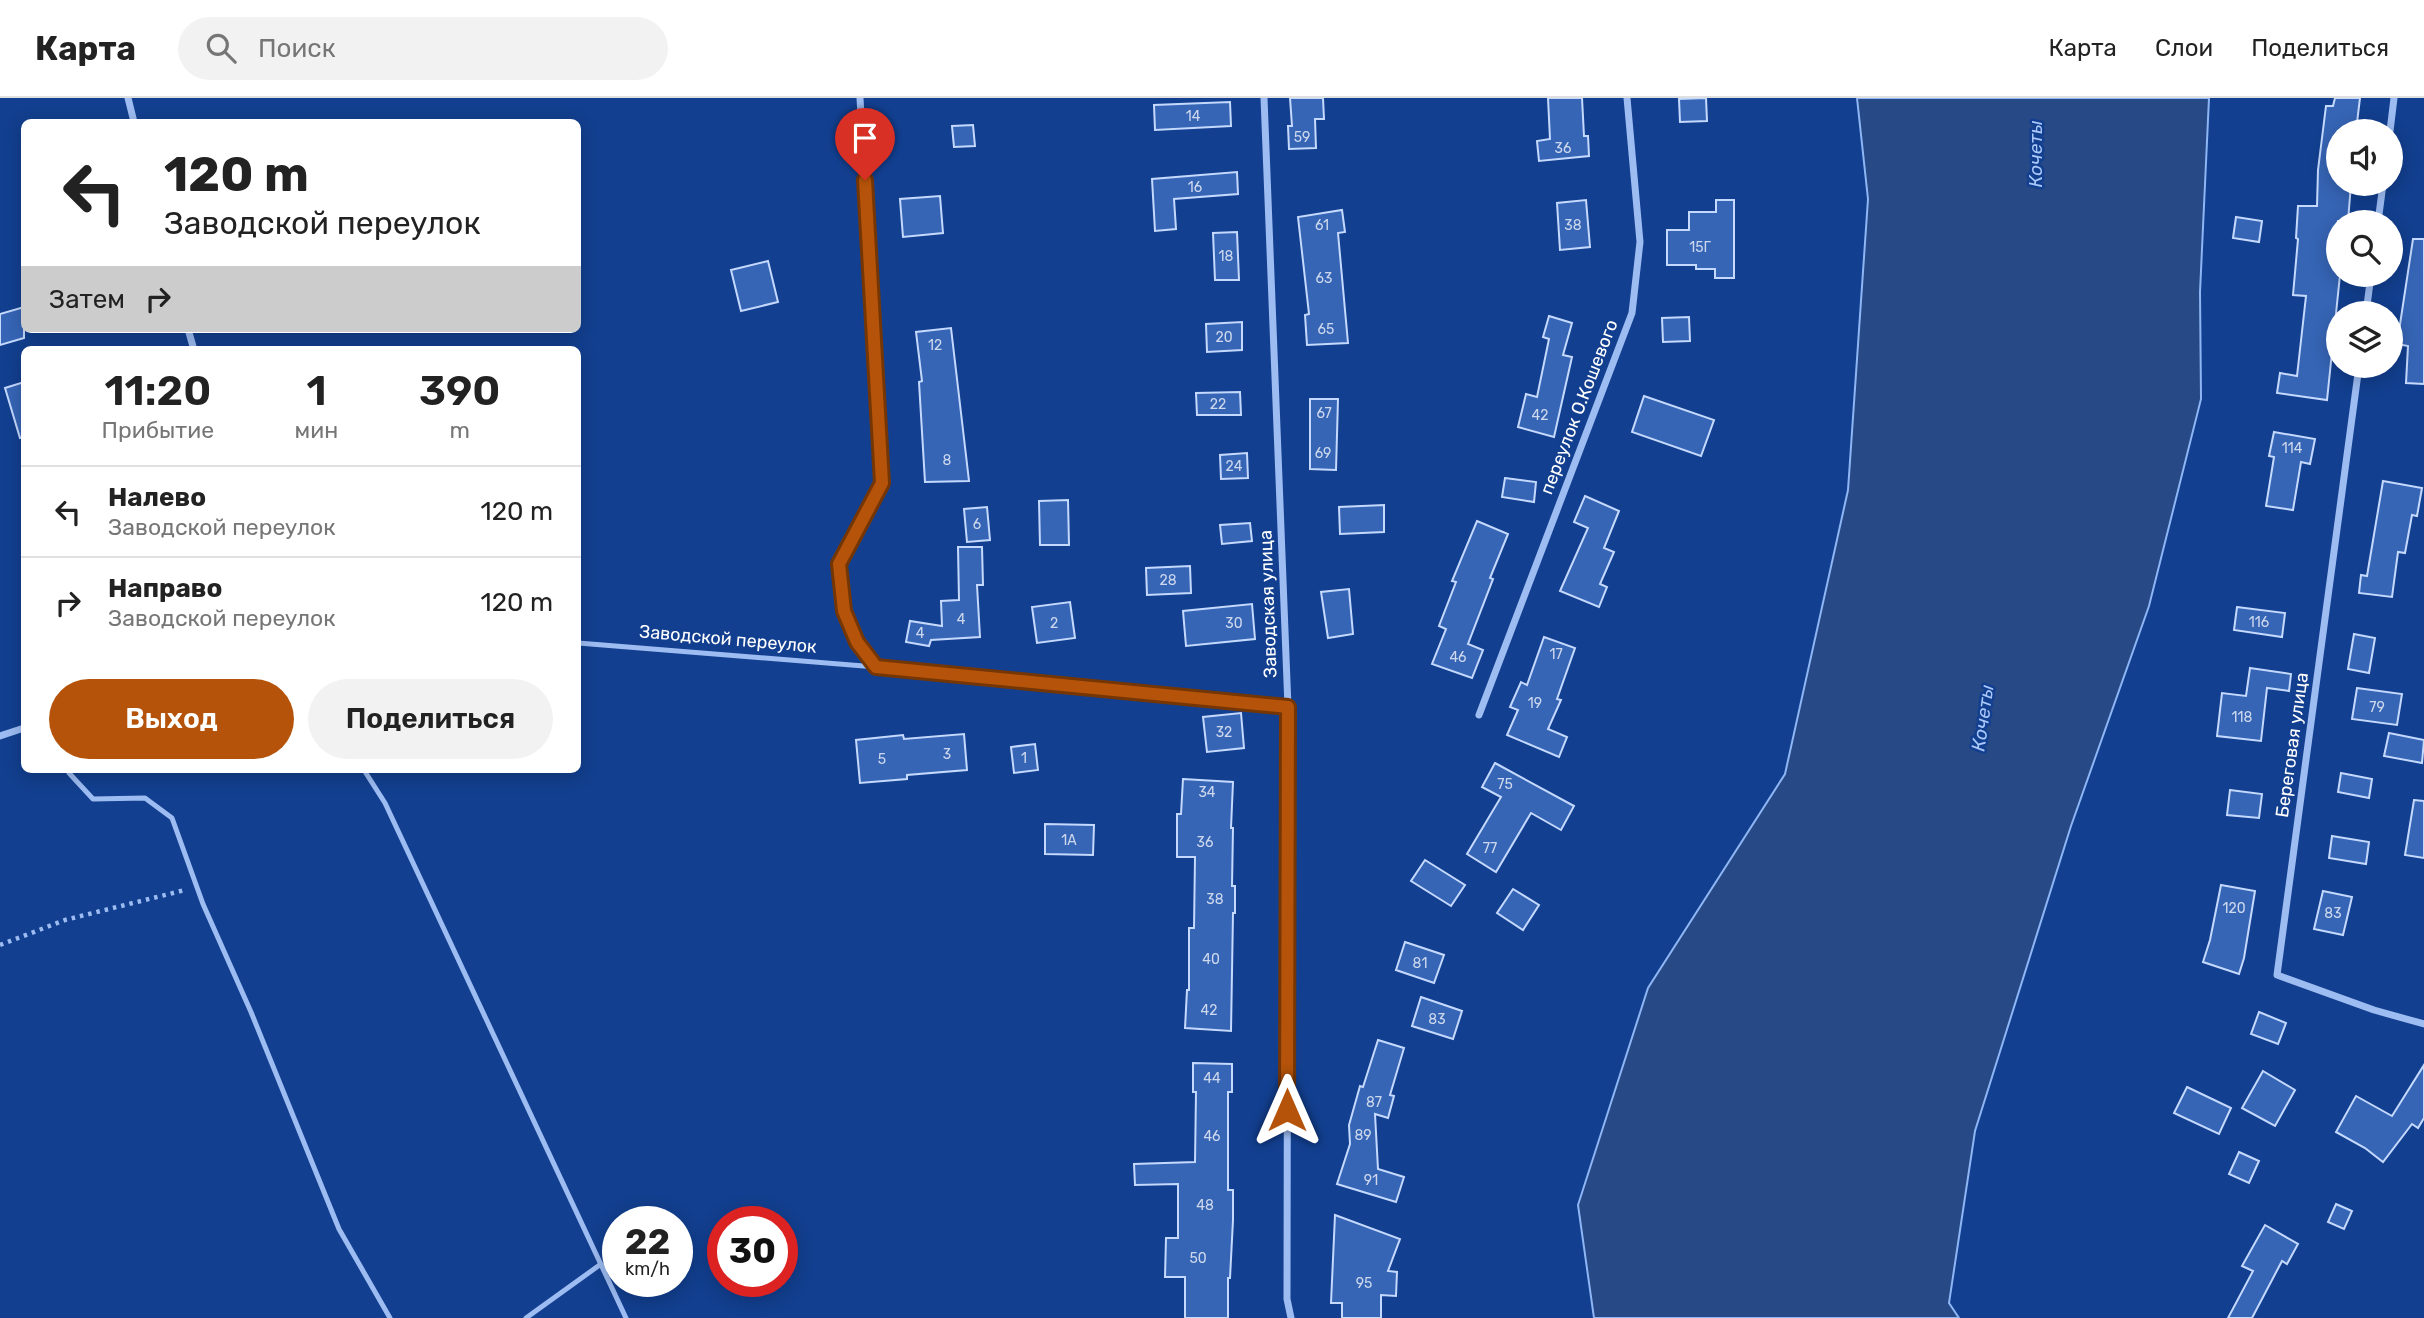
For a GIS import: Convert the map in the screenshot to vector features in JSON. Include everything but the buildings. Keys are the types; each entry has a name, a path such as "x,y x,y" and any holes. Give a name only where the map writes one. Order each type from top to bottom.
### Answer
{"street":[{"path":"128,98 133,119"},
{"path":"860,98 882,483 839,564 844,611 857,642 876,667"},
{"name":"Заводская улица","path":"1264,98 1288,707 1287,1298 1291,1318"},
{"name":"переулок О.Кошевого","path":"1479,715 1632,313 1640,242 1627,98"},
{"path":"2392,119 2395,98"},
{"name":"Береговая улица","path":"2356,378 2277,975 2374,1010 2424,1024"},
{"name":"Заводской переулок","path":"876,667 1288,707"},
{"path":"0,737 21,729"}],"lane":[{"name":"Заводской переулок","path":"581,643 876,667"},
{"path":"69,773 93,799 145,798 172,818 196,887 251,1012 339,1230 390,1318"},
{"path":"366,773 385,803 626,1318"},
{"path":"526,1318 601,1264"}],"path":[{"path":"0,945 65,920 196,887"}],"water":[{"name":"Кочеты","path":"1857,98 2209,98 2200,292 2201,399 2149,606 2071,826 1975,1131 1949,1303 1959,1318 1594,1318 1578,1205 1648,988 1785,774 1848,490 1868,199"}],"route":[{"path":"865,180 882,483 839,564 844,611 857,642 876,667 1288,707 1287,1110"}]}
